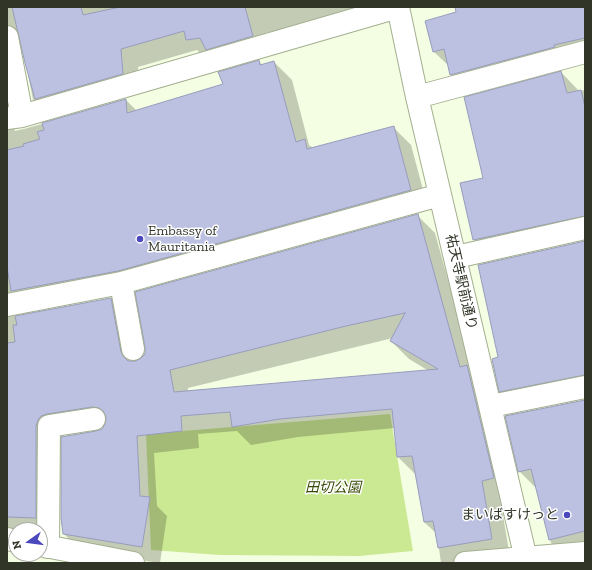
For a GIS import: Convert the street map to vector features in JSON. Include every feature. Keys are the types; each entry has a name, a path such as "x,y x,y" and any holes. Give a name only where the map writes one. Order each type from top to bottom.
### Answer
{"street":[{"name":"祐天寺駅前通り","path":"398,7 417,97 527,560"},
{"path":"7,37 15,117 398,7"},
{"path":"417,97 585,52"},
{"path":"7,305 121,283 440,195"},
{"path":"456,257 585,228"},
{"path":"121,283 133,349"},
{"path":"491,406 585,387"},
{"path":"45,522 49,426 94,419"},
{"path":"48,547 133,563"},
{"path":"465,563 527,560 585,553"}],"green space":[{"name":"田切公園","path":"390,414 413,551 359,556 220,555 151,550 146,434"}],"building":[{"path":"12,7 81,7 83,15 120,7 245,7 253,36 206,50 200,38 186,40 184,31 121,49 123,74 35,99"},
{"path":"455,7 585,7 585,38 554,45 555,47 450,75 444,49 433,52 425,21 456,12"},
{"path":"259,60 260,65 274,61 296,142 305,139 307,149 394,126 411,190 118,271 11,291 7,267 7,150 24,146 23,144 40,139 37,132 44,130 42,123 126,99 127,113 223,84 218,72"},
{"path":"561,71 567,93 581,90 585,107 585,216 473,240 460,183 483,178 464,97"},
{"path":"418,214 460,367 467,365 494,478 482,481 492,539 438,548 433,521 424,522 412,456 397,457 392,409 280,419 232,427 230,412 181,416 182,431 137,436 140,496 150,497 142,547 63,534 61,518 61,437 102,429 105,424 106,417 103,411 99,408 92,407 47,414 41,416 36,426 36,518 7,517 7,343 15,342 13,325 17,325 15,316 111,298 121,352 128,361 136,361 145,354 145,347 135,292","holes":["405,313 390,341 438,369 174,392 170,370 346,326"]},
{"path":"585,241 585,375 499,392 492,359 498,357 478,265"},
{"path":"585,400 585,531 549,540 531,469 518,472 505,416"}],"place":[{"name":"Embassy of Mauritania","path":"140,239"},
{"name":"まいばすけっと","path":"567,515"}]}
